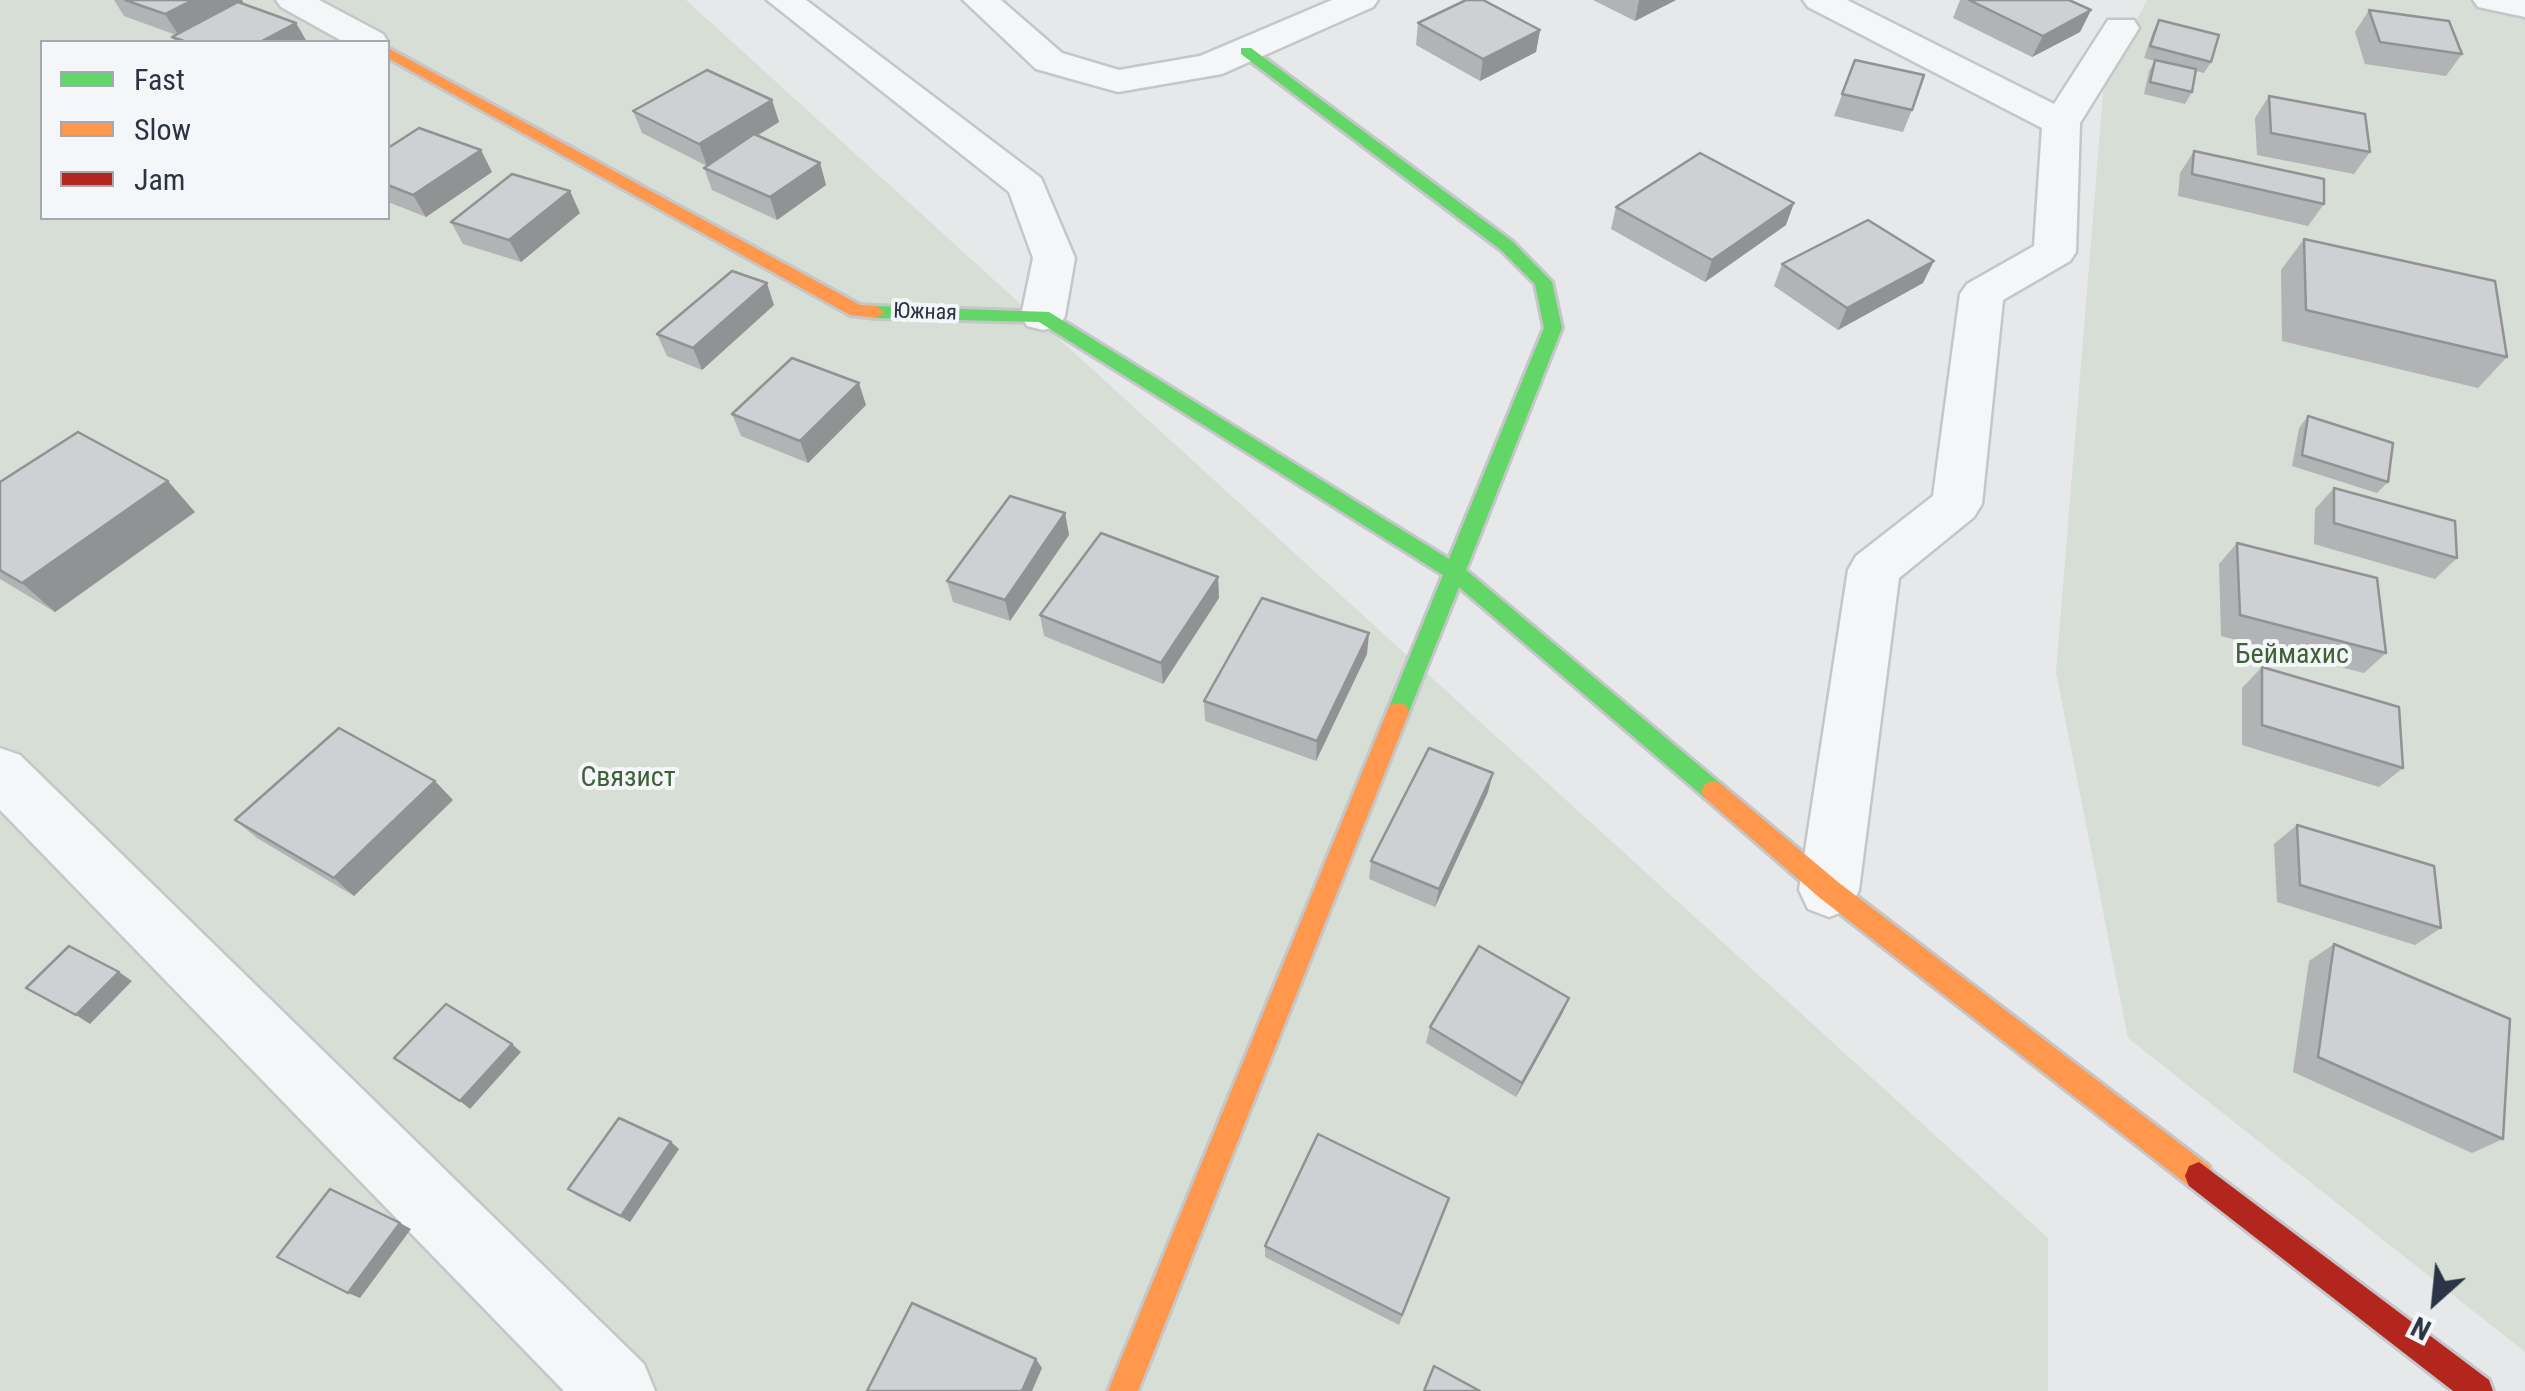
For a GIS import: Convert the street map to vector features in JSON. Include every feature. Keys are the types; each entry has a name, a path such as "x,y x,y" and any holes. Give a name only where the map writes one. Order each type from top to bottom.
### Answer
{"street":[{"path":"293,0 366,40"},
{"path":"784,0 1027,187 1054,258 1043,316 1456,573 1829,890 2478,1391"},
{"path":"980,0 1050,60 1118,81 1209,66 1362,0"},
{"path":"1820,0 2061,124"},
{"path":"2490,0 2525,7"},
{"path":"1829,890 1874,570 1957,504 1982,294 2055,252 2061,124 2121,28"},
{"path":"1123,1391 1553,328 1544,282 1507,246 1246,50"},
{"name":"Южная","path":"390,53 856,311 1043,316"},
{"path":"0,772 617,1391"}],"green space":[{"name":"Связист","path":"0,0 686,0 2048,1238 2048,1391 0,1391"},
{"name":"Беймахис","path":"2147,0 2525,0 2525,1352 2128,1038 2056,672 2104,82"}],"building":[{"path":"125,0 193,0 165,14"},
{"path":"1466,0 1483,0 1540,30 1483,59 1418,23"},
{"path":"1969,0 2069,0 2091,10 2043,36"},
{"path":"238,2 296,23 264,40 172,37"},
{"path":"2369,10 2449,21 2462,54 2380,42"},
{"path":"2159,20 2219,35 2211,62 2150,46"},
{"path":"1855,60 1924,75 1912,110 1842,94"},
{"path":"2155,60 2196,69 2192,92 2150,82"},
{"path":"707,70 772,100 699,144 633,111"},
{"path":"2269,96 2365,114 2370,152 2271,133"},
{"path":"419,128 481,150 413,195 390,186 390,147"},
{"path":"754,134 820,163 770,197 704,168"},
{"path":"2194,151 2324,179 2324,204 2192,174"},
{"path":"1700,153 1794,203 1712,260 1616,207"},
{"path":"512,174 570,191 509,240 451,222"},
{"path":"1868,220 1934,261 1847,308 1782,264"},
{"path":"2304,239 2495,281 2507,357 2306,310"},
{"path":"732,271 767,283 693,348 657,334"},
{"path":"792,358 859,383 800,441 732,414"},
{"path":"2308,416 2393,443 2388,482 2302,455"},
{"path":"78,432 168,481 22,583 0,570 0,482"},
{"path":"2334,488 2455,521 2457,558 2334,523"},
{"path":"1010,496 1065,513 1005,600 947,581"},
{"path":"1101,533 1218,577 1161,663 1040,615"},
{"path":"2237,543 2377,578 2386,653 2240,615"},
{"path":"1262,598 1369,633 1317,741 1204,701"},
{"path":"2262,667 2399,707 2403,768 2262,725"},
{"path":"339,728 435,781 334,878 235,820"},
{"path":"1429,748 1493,773 1439,889 1371,861"},
{"path":"2297,825 2434,866 2441,928 2300,885"},
{"path":"2334,944 2510,1019 2503,1139 2318,1057"},
{"path":"69,946 119,972 76,1015 26,988"},
{"path":"1479,946 1569,998 1522,1083 1430,1027"},
{"path":"446,1004 512,1044 460,1101 394,1058"},
{"path":"619,1118 671,1142 621,1216 568,1189"},
{"path":"1318,1134 1449,1198 1402,1315 1265,1246"},
{"path":"330,1189 400,1223 348,1293 277,1257"},
{"path":"912,1303 1036,1359 1022,1391 867,1391"},
{"path":"1434,1366 1480,1391 1424,1391"}],"traffic: fast":[{"path":"1246,51 1507,246 1543,282 1553,328 1398,712"},
{"path":"876,312 1043,316 1456,573 1713,791"}],"traffic: slow":[{"path":"390,53 856,311 876,312"},
{"path":"1123,1391 1398,712"},
{"path":"1713,791 1829,890 2199,1176"}],"traffic: jam":[{"path":"2199,1176 2478,1391"}]}
